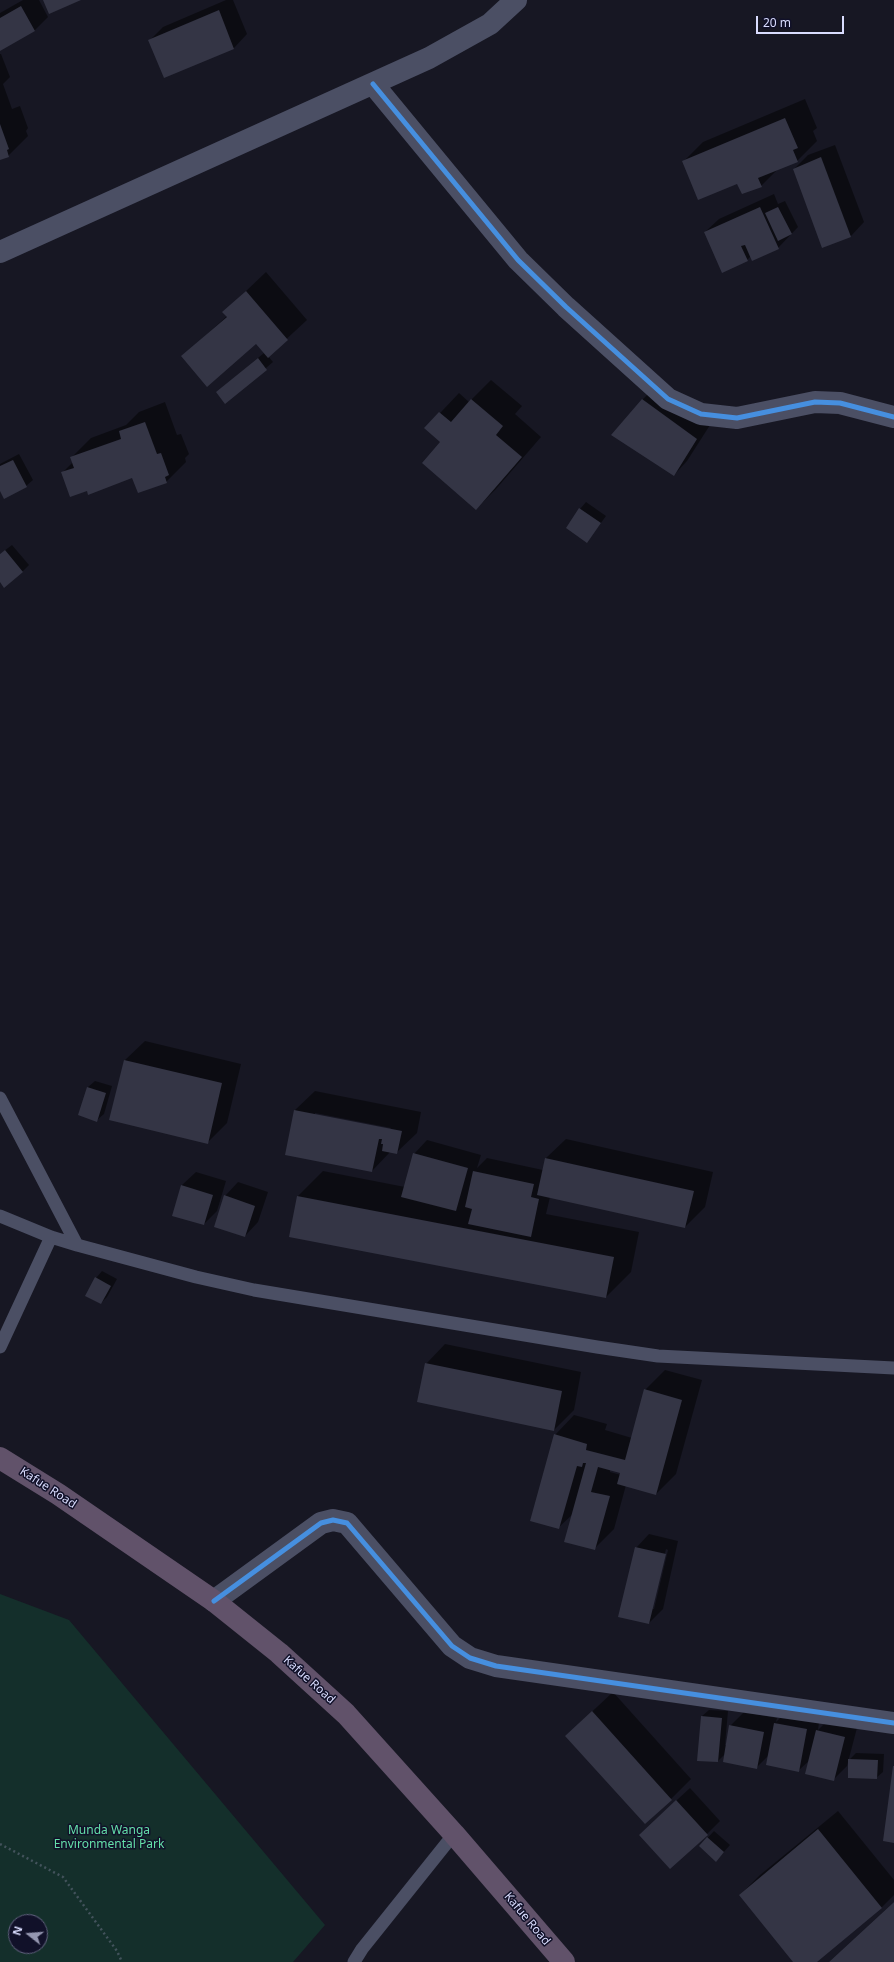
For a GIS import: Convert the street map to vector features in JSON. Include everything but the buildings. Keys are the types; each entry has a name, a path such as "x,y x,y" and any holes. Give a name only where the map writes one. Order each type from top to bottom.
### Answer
{"highway":[{"name":"Kafue Road","path":"0,1458 58,1494 214,1601 279,1653 346,1714 454,1834 564,1962"}],"street":[{"path":"0,252 429,58 490,24 516,0"},
{"path":"373,84 518,260 566,308 668,399 701,414 737,418 815,402 840,404 894,417"},
{"path":"214,1601 321,1523 333,1520 347,1523 452,1646 470,1658 496,1666 894,1723"}],"lane":[{"path":"0,1098 78,1245"},
{"path":"0,1216 51,1237 78,1245 196,1277 254,1290 658,1356 894,1368"},
{"path":"0,1347 51,1237"},
{"path":"354,1962 362,1949 454,1834"}],"path":[{"path":"0,1844 63,1877 117,1951 122,1962"}],"green space":[{"name":"Munda Wanga Environmental Park","path":"0,1594 69,1620 325,1925 293,1962 0,1962"}],"cycle path":[{"path":"373,84 518,260 566,307 668,399 701,414 737,418 815,402 840,403 894,417"},
{"path":"214,1601 321,1523 333,1520 347,1523 452,1646 470,1658 496,1666 894,1723"}]}
